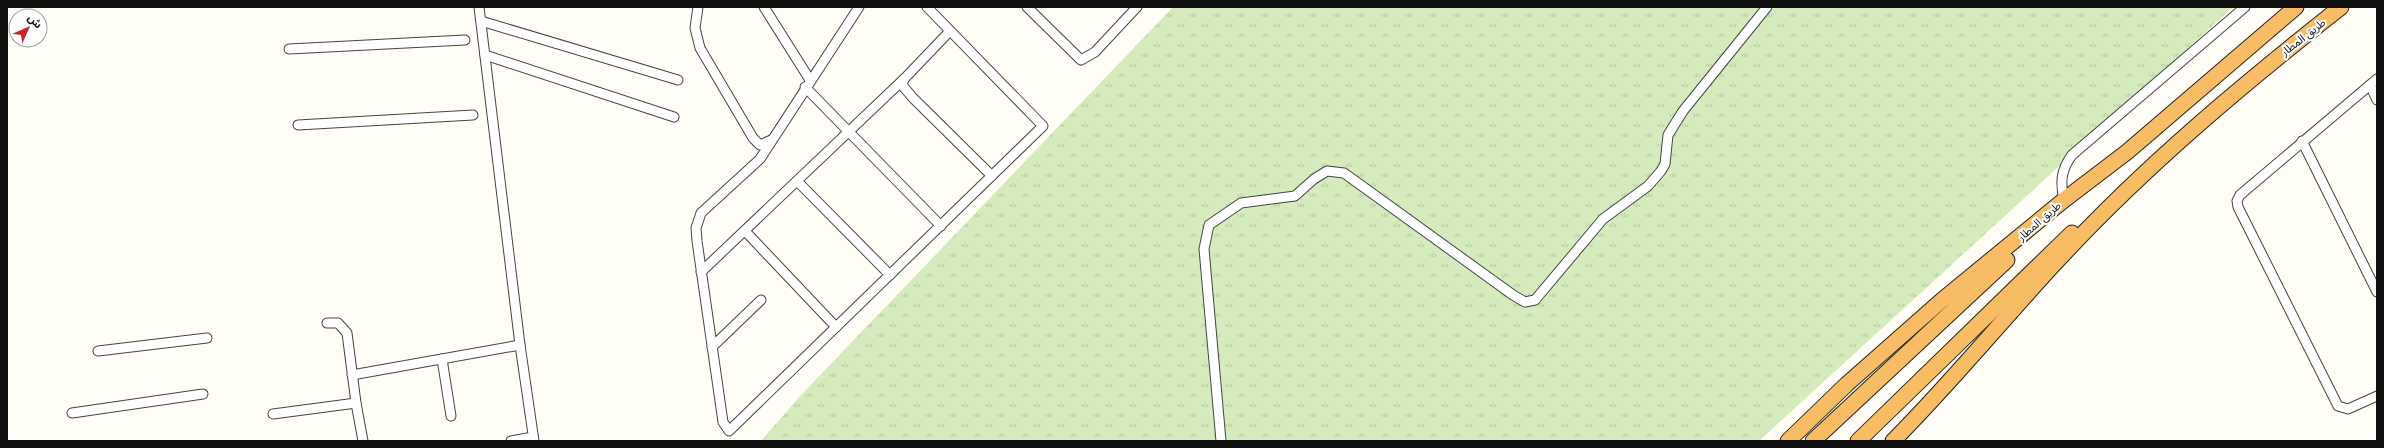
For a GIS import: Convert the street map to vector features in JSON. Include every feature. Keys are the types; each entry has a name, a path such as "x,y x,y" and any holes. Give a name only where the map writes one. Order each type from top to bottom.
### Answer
{"highway":[{"name":"طريق المطار","path":"1788,441 1894,342 2064,200 2122,156 2296,7"},
{"name":"طريق المطار","path":"1893,441 1945,387 2058,259 2145,173 2271,63 2341,7"},
{"path":"1858,441 1993,312 2052,250 2180,142"},
{"path":"1813,441 2122,156"}],"street":[{"path":"479,7 520,345 534,439 511,441"},
{"path":"698,7 695,28 700,48 753,138 760,144 772,139"},
{"path":"764,7 807,84 849,132 941,226"},
{"path":"855,9 752,169 706,208 699,217 696,228 701,272 723,422 729,430 1043,126 927,7"},
{"path":"1027,7 1081,60 1095,52 1132,9"},
{"path":"1221,441 1204,249 1209,225 1242,203 1296,196 1321,174 1335,171 1344,173 1513,295 1525,302 1535,300 1603,219 1648,186 1661,171 1665,164 1668,135 1682,111 1767,7"},
{"path":"2064,200 2061,184 2062,174 2072,155 2245,7"},
{"path":"481,21 678,80"},
{"path":"701,272 904,79 950,31"},
{"path":"289,50 465,40"},
{"path":"485,55 674,117"},
{"path":"904,79 902,85 903,88 992,176"},
{"path":"2377,79 2240,195 2237,204 2338,406 2348,409 2377,396"},
{"path":"2370,85 2377,100"},
{"path":"298,125 473,115"},
{"path":"2302,141 2377,292"},
{"path":"797,181 890,275"},
{"path":"745,231 836,327"},
{"path":"712,347 761,300"},
{"path":"327,324 338,323 347,333 356,403 363,441"},
{"path":"98,351 207,338"},
{"path":"352,375 520,345"},
{"path":"442,359 451,416"},
{"path":"72,413 203,394"},
{"path":"273,414 356,403"}],"green space":[{"path":"1173,7 2233,7 1759,441 761,441 802,394"}]}
